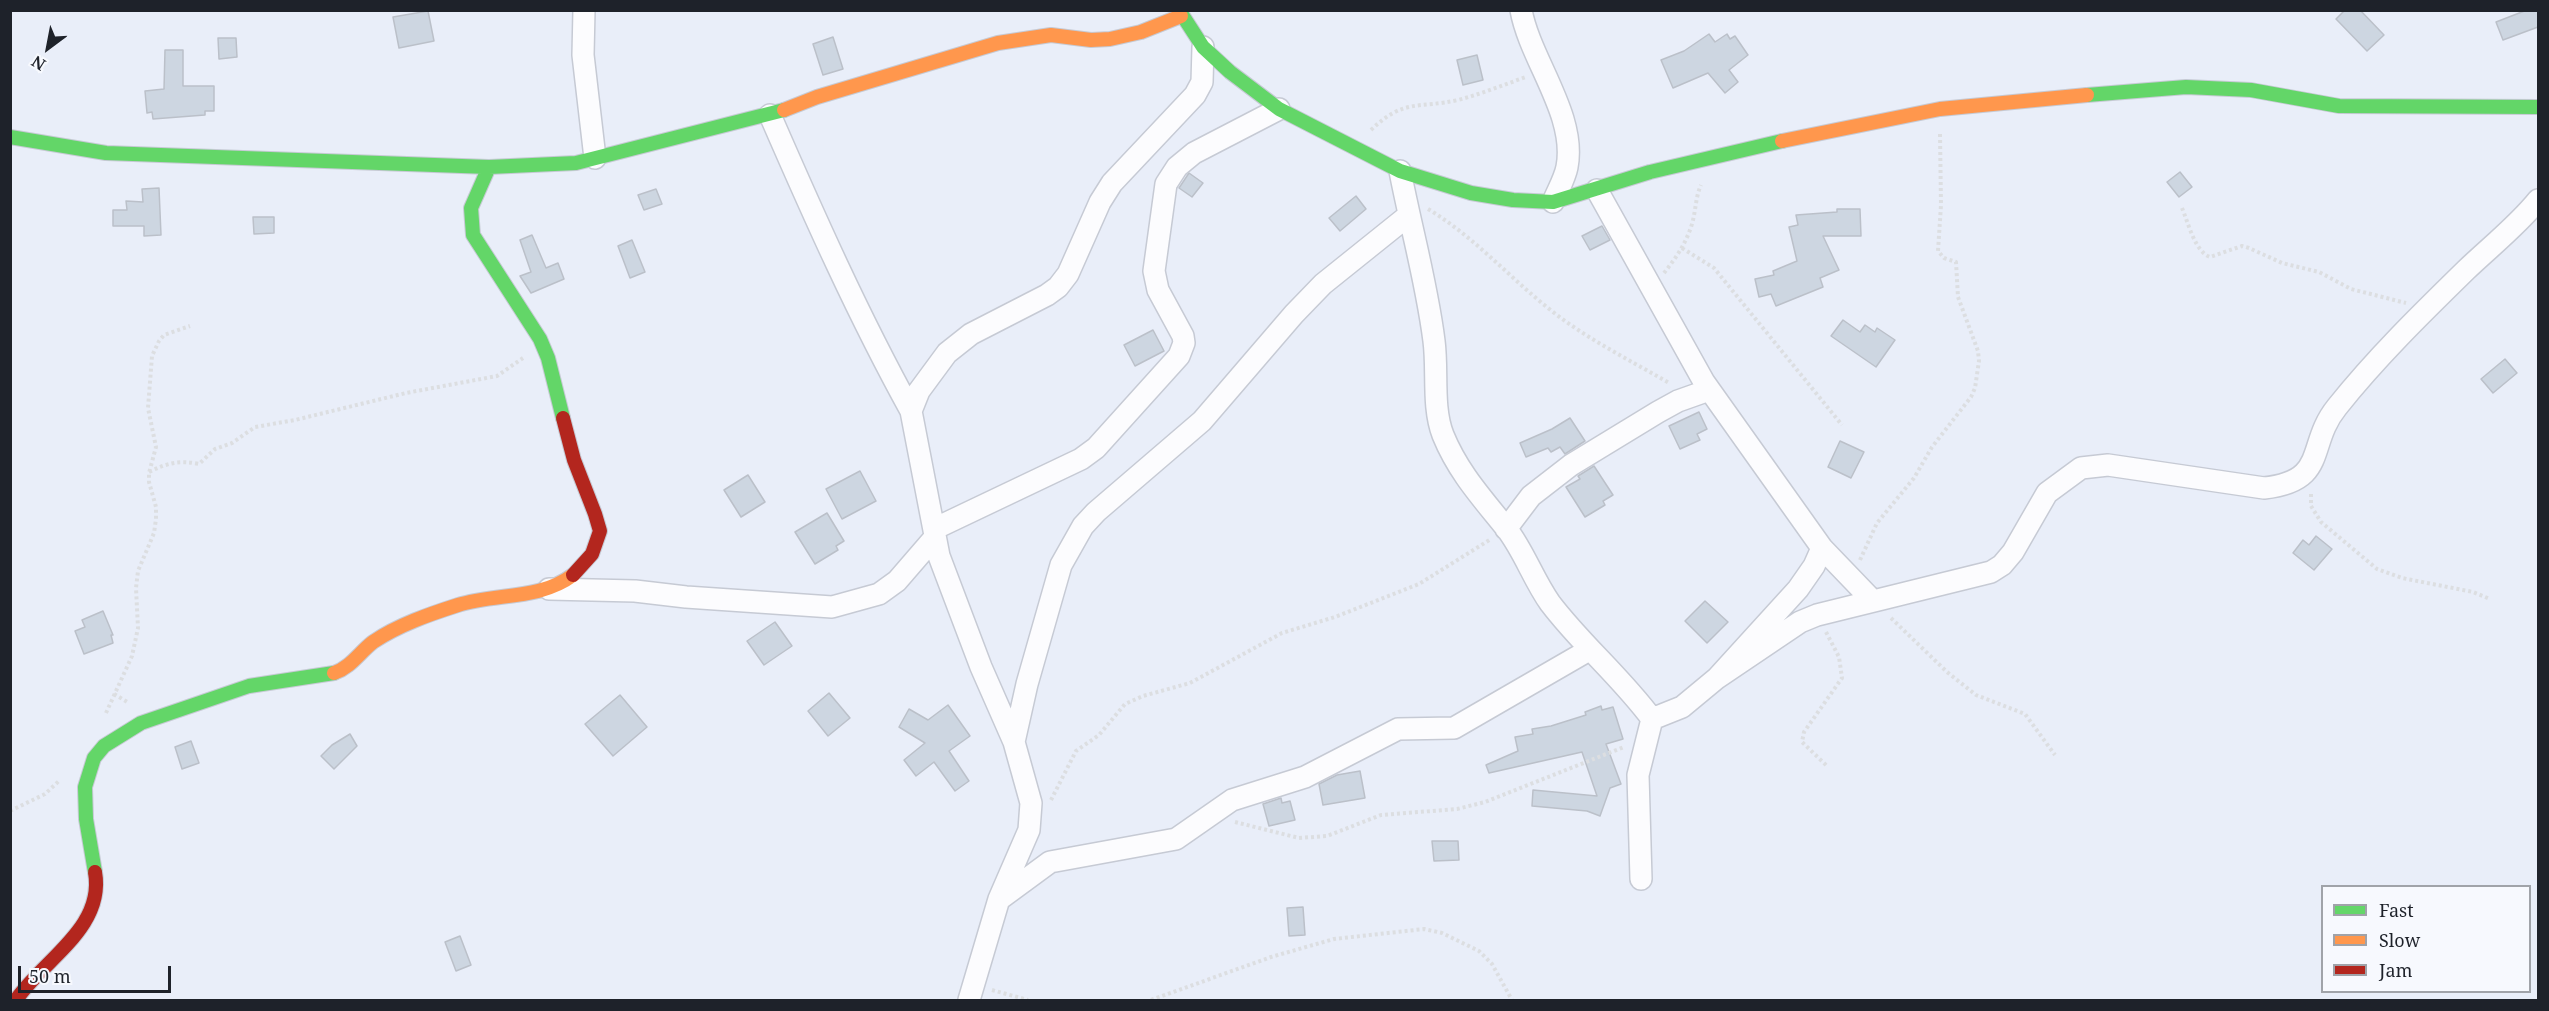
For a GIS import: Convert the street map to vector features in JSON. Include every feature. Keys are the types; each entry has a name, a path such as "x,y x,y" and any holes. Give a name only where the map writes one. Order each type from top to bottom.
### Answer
{"street":[{"path":"584,10 583,55 595,158"},
{"path":"1521,10 1565,127 1568,148 1567,167 1554,202"},
{"path":"10,136 106,153 489,167 576,163 770,115 817,97 998,43 1051,35 1091,40 1110,39 1141,32 1180,13 1203,47 1230,72 1279,109 1400,171 1471,193 1513,200 1554,202 1650,172 1724,153 1940,109 2186,87 2251,90 2339,106 2483,109 2538,107"},
{"path":"911,411 919,391 947,353 971,334 1047,295 1068,274 1100,202 1112,183 1195,95 1202,82 1203,47"},
{"path":"15,1000 36,974 85,926 91,911 97,886 83,801 88,771 101,749 115,737 155,719 259,684 320,677 337,672 354,663 372,643 384,635 489,597 546,589 635,591 686,597 832,607 879,594 897,581 934,533 1081,459 1096,448 1179,356 1184,343 1183,336 1158,290 1154,271 1166,184 1177,167 1194,153 1279,109"},
{"path":"770,115 847,289 911,411 939,556 977,656 1014,742 1031,803 1032,815 1029,830 999,899 969,999"},
{"path":"489,167 469,208 469,222 473,235 540,339 548,358 579,473 597,519 600,534 593,552 569,578 546,589"},
{"path":"1400,171 1434,335 1438,366 1437,416 1442,433 1464,478 1506,529 1549,601 1589,650 1632,694 1652,719"},
{"path":"1598,190 1653,290 1700,393 1822,548 1874,601"},
{"path":"1652,719 1682,707 1717,678 1800,622 1817,615 1991,572 2002,565 2013,552 2047,493 2081,468 2108,465 2264,488 2285,486 2299,480 2312,463 2335,409 2427,308 2538,200"},
{"path":"1014,742 1027,684 1061,565 1083,526 1096,512 1202,421 1294,314 1407,205"},
{"path":"1506,529 1531,496 1571,465 1658,412 1700,393"},
{"path":"1717,678 1798,589 1814,566 1822,548"},
{"path":"999,899 1050,862 1176,839 1232,800 1305,777 1398,729 1454,728 1589,650"},
{"path":"1641,879 1637,784 1652,719"}],"path":[{"path":"1352,148 1387,115 1416,104 1455,100 1477,94 1543,71"},
{"path":"1853,578 1877,523 1914,478 1932,447 1971,398 1977,380 1978,351 1958,297 1956,262 1944,258 1938,251 1941,205 1940,109"},
{"path":"1653,290 1682,248 1691,226 1697,194 1703,182"},
{"path":"1407,205 1448,221 1548,309 1595,341 1700,393"},
{"path":"2182,208 2200,248 2210,258 2242,246 2282,263 2319,272 2351,289 2427,308"},
{"path":"1682,248 1714,268 1842,425"},
{"path":"105,716 127,668 135,644 138,628 136,588 138,571 154,533 156,519 156,507 151,492 149,473 156,447 148,408 152,356 164,335 190,326"},
{"path":"149,473 167,463 183,461 199,464 215,449 232,443 249,429 259,425 295,420 406,393 497,376 518,363 540,339"},
{"path":"2312,463 2311,506 2314,513 2321,522 2377,569 2402,578 2473,592 2490,599"},
{"path":"1048,804 1076,751 1099,735 1125,705 1143,696 1190,683 1282,633 1335,617 1419,584 1506,529"},
{"path":"1874,601 1947,672 1976,695 2025,714 2055,755"},
{"path":"1817,615 1839,657 1842,678 1804,732 1802,742 1827,766"},
{"path":"1233,822 1299,838 1327,836 1381,815 1456,808 1485,802 1627,745"},
{"path":"10,811 45,794 61,778"},
{"path":"1151,1000 1270,957 1334,939 1424,929 1442,933 1479,951 1492,964 1512,1000"},
{"path":"969,999 985,988 1028,1000"}],"building":[{"path":"2345,10 2360,10 2384,35 2367,51 2336,19"},
{"path":"2527,10 2538,10 2538,27 2503,40 2496,22"},
{"path":"428,11 434,41 399,48 393,17"},
{"path":"1709,34 1715,42 1727,34 1730,39 1735,36 1748,55 1729,70 1738,82 1725,93 1708,73 1673,88 1661,60 1684,51"},
{"path":"833,37 843,69 823,75 813,44"},
{"path":"218,38 236,38 237,57 219,59"},
{"path":"165,50 183,50 183,86 214,86 214,111 205,111 205,115 153,119 152,112 147,113 145,91 164,89"},
{"path":"1477,55 1483,80 1463,85 1457,60"},
{"path":"2180,172 2192,187 2179,197 2167,182"},
{"path":"1189,173 1203,183 1192,197 1179,188"},
{"path":"159,188 161,235 144,236 144,226 113,226 113,210 127,210 126,201 143,202 142,189"},
{"path":"656,189 662,204 644,210 638,195"},
{"path":"1356,196 1366,209 1340,231 1329,218"},
{"path":"1837,209 1860,209 1861,236 1823,236 1839,270 1820,278 1823,287 1776,306 1771,294 1759,297 1755,279 1774,275 1773,271 1797,261 1789,227 1798,225 1796,215 1837,212"},
{"path":"253,217 274,217 274,233 254,234"},
{"path":"1602,226 1610,240 1590,250 1582,236"},
{"path":"532,235 546,268 558,263 564,279 531,293 520,276 531,272 520,240"},
{"path":"632,240 645,272 630,278 618,246"},
{"path":"1843,320 1860,332 1865,325 1875,332 1877,328 1895,340 1876,367 1831,336"},
{"path":"1153,330 1164,351 1135,366 1124,345"},
{"path":"2505,359 2517,373 2493,393 2481,379"},
{"path":"1699,412 1707,429 1697,434 1700,440 1680,449 1669,426"},
{"path":"1570,418 1585,441 1565,454 1560,447 1551,452 1548,448 1526,457 1520,443"},
{"path":"1840,441 1864,452 1851,478 1828,467"},
{"path":"1594,466 1613,495 1603,501 1605,505 1585,517 1566,487 1580,479 1578,476"},
{"path":"860,471 876,501 842,519 826,489"},
{"path":"748,475 765,502 741,517 724,490"},
{"path":"827,513 844,541 836,546 838,550 815,564 795,532"},
{"path":"2316,536 2332,549 2314,570 2293,553 2303,540 2309,545"},
{"path":"1705,601 1728,622 1707,643 1685,621"},
{"path":"103,611 113,635 111,635 113,643 84,654 75,631 85,627 82,620"},
{"path":"775,622 792,646 764,665 747,641"},
{"path":"829,693 850,718 828,736 808,711"},
{"path":"620,695 647,727 613,756 585,724"},
{"path":"948,705 970,736 949,751 969,781 955,791 934,762 916,776 904,760 925,743 899,727 909,709 928,720"},
{"path":"1601,706 1602,710 1613,707 1623,739 1606,744 1621,784 1610,788 1600,816 1587,811 1532,806 1533,790 1597,796 1582,752 1489,773 1486,765 1518,751 1515,737 1533,734 1532,729 1551,726 1586,715 1585,712"},
{"path":"350,734 357,746 334,769 321,756 332,745"},
{"path":"191,741 199,763 182,769 175,747"},
{"path":"1360,771 1365,798 1323,805 1319,784 1337,775"},
{"path":"1281,798 1282,803 1290,801 1295,820 1269,826 1263,804"},
{"path":"1432,841 1458,841 1459,860 1434,861"},
{"path":"1303,907 1305,935 1289,936 1287,908"},
{"path":"460,936 471,965 456,971 445,942"}],"traffic: fast":[{"path":"1179,10 1203,47 1230,72 1279,109 1400,171 1471,193 1513,200 1553,202 1650,172 1782,141"},
{"path":"2087,95 2186,87 2251,90 2339,106 2538,107"},
{"path":"10,137 106,153 489,167 576,163 784,110"},
{"path":"489,167 471,208 473,235 540,339 548,358 563,418"},
{"path":"95,872 86,819 85,787 94,758 104,746 141,723 249,686 334,673"}],"traffic: slow":[{"path":"784,110 817,97 998,43 1051,35 1091,40 1110,39 1141,32 1181,16"},
{"path":"1782,141 1940,109 2087,95"},
{"path":"334,673 350,663 373,642 414,620 472,601 546,589 573,575"}],"traffic: jam":[{"path":"563,418 574,460 600,531 592,554 573,575"},
{"path":"16,1000 82,927 91,910 96,892 95,872"}]}
